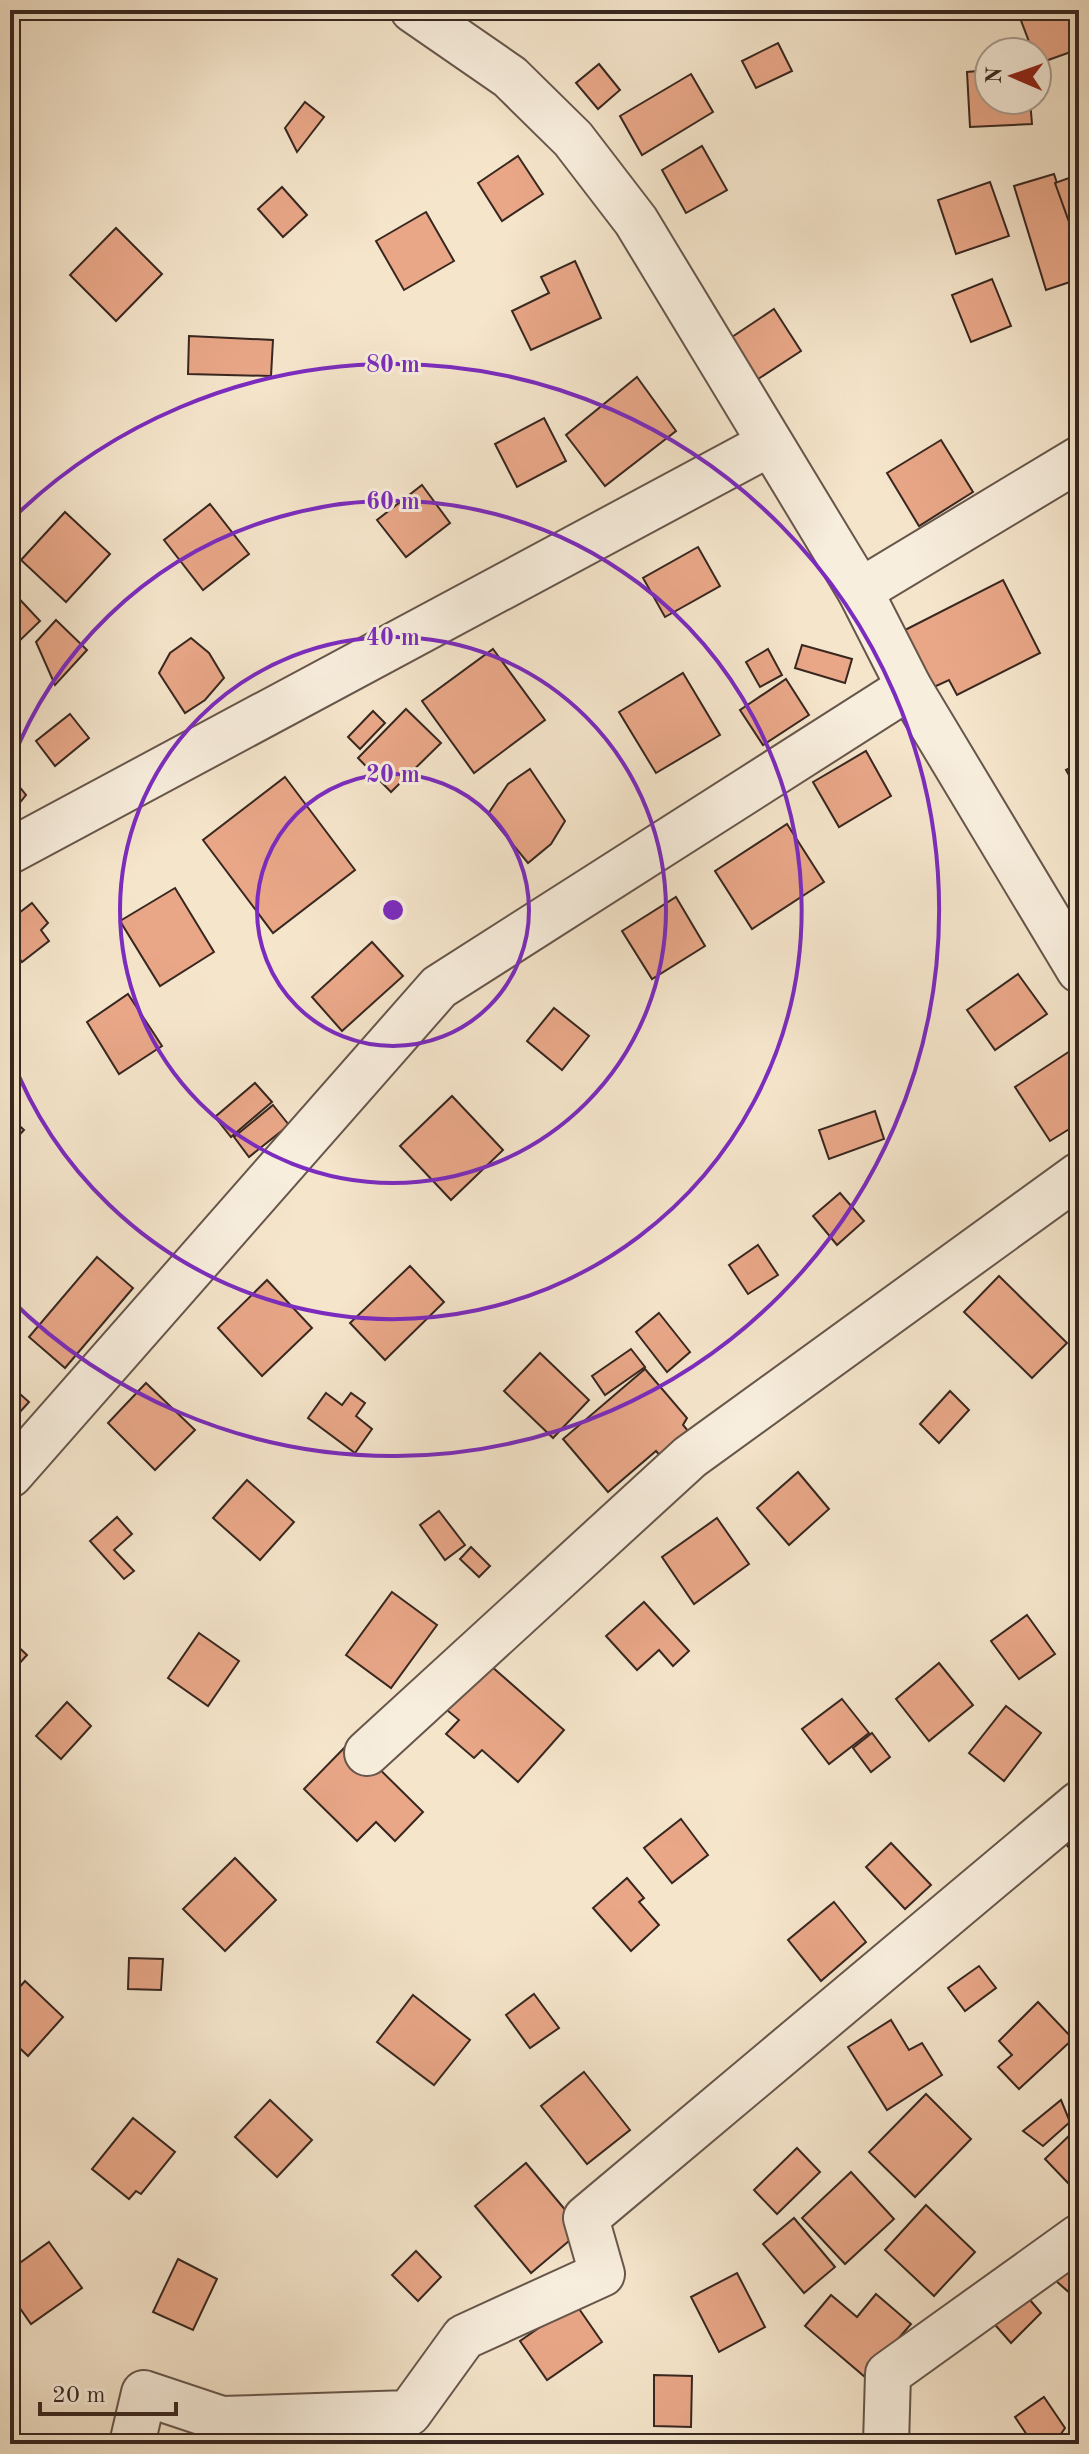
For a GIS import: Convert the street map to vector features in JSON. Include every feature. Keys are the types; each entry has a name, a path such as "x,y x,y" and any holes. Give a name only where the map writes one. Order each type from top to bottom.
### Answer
{"street":[{"path":"413,10 510,77 573,139 636,221 860,591 909,687 1079,970"},
{"path":"10,851 769,444"},
{"path":"860,591 1079,459"},
{"path":"10,1475 439,987 909,687"},
{"path":"367,1753 690,1457 1079,1175"},
{"path":"132,2444 144,2393 222,2419 409,2413 464,2337 602,2274 586,2218 1079,1804"},
{"path":"886,2444 888,2374 1079,2237"}],"building":[{"path":"1017,10 1079,10 1079,49 1053,58 1053,36 1027,36"},
{"path":"778,43 792,71 756,88 742,61"},
{"path":"599,64 620,90 598,109 576,83"},
{"path":"973,71 973,116 1031,116 1032,124 970,127 967,72"},
{"path":"691,74 713,112 642,155 620,116"},
{"path":"305,102 324,117 297,152 285,128"},
{"path":"702,146 727,190 686,213 662,170"},
{"path":"518,156 543,194 502,221 478,183"},
{"path":"1054,174 1079,251 1079,279 1046,290 1014,186"},
{"path":"1077,175 1079,182 1077,244 1055,183"},
{"path":"990,182 1009,236 956,254 938,200"},
{"path":"282,187 307,215 283,237 258,209"},
{"path":"426,212 454,261 404,290 376,241"},
{"path":"116,228 162,274 116,321 70,275"},
{"path":"575,261 601,318 531,350 512,311 549,293 541,277"},
{"path":"992,279 1011,326 971,342 952,295"},
{"path":"774,309 801,351 752,383 726,341"},
{"path":"189,336 273,340 271,376 188,374"},
{"path":"637,377 676,431 605,486 566,435"},
{"path":"544,418 566,461 517,487 495,444"},
{"path":"941,440 973,492 919,526 887,473"},
{"path":"422,485 450,523 406,557 377,520"},
{"path":"210,504 249,554 203,590 164,540"},
{"path":"65,512 110,554 66,602 21,560"},
{"path":"698,547 720,586 665,617 643,578"},
{"path":"1003,580 1040,653 957,695 949,680 934,687 905,630"},
{"path":"10,589 40,621 10,650"},
{"path":"56,620 87,650 55,685 36,642"},
{"path":"191,638 209,653 224,678 205,700 185,713 159,673 170,653"},
{"path":"802,645 852,659 845,683 795,668"},
{"path":"493,649 545,720 474,773 422,701"},
{"path":"768,649 782,675 760,687 746,662"},
{"path":"683,673 720,735 656,773 619,712"},
{"path":"786,679 809,715 763,745 740,710"},
{"path":"406,709 441,743 391,792 358,758"},
{"path":"373,711 385,723 360,749 348,737"},
{"path":"70,714 89,738 55,766 36,741"},
{"path":"866,751 891,796 839,827 813,782"},
{"path":"1079,763 1079,793 1066,770"},
{"path":"530,769 565,821 551,844 528,863 488,814 508,784"},
{"path":"10,775 26,795 10,815"},
{"path":"285,777 355,870 273,933 203,840"},
{"path":"787,824 824,882 752,929 715,871"},
{"path":"175,888 214,952 160,986 120,921"},
{"path":"676,897 705,946 652,979 622,931"},
{"path":"32,903 48,923 41,930 49,941 22,962 10,945 10,920"},
{"path":"372,942 403,976 342,1031 312,997"},
{"path":"1018,974 1047,1014 995,1050 967,1010"},
{"path":"128,994 162,1046 119,1074 87,1022"},
{"path":"554,1008 589,1036 562,1070 527,1041"},
{"path":"1070,1051 1079,1064 1079,1123 1050,1141 1015,1087"},
{"path":"255,1083 272,1102 231,1137 215,1117"},
{"path":"452,1096 503,1150 451,1200 400,1146"},
{"path":"273,1105 289,1125 249,1157 234,1137"},
{"path":"875,1111 884,1139 829,1159 819,1130"},
{"path":"10,1117 24,1130 10,1145"},
{"path":"840,1193 864,1221 837,1245 813,1216"},
{"path":"758,1245 778,1275 748,1294 729,1265"},
{"path":"97,1257 133,1288 65,1368 29,1337"},
{"path":"410,1266 444,1302 385,1360 350,1323"},
{"path":"999,1276 1067,1343 1032,1378 964,1312"},
{"path":"267,1280 312,1328 262,1376 218,1328"},
{"path":"659,1313 690,1352 667,1372 636,1332"},
{"path":"631,1349 645,1367 605,1395 592,1376"},
{"path":"540,1353 589,1400 553,1438 504,1391"},
{"path":"645,1369 687,1418 683,1425 698,1443 670,1467 656,1451 608,1492 563,1439"},
{"path":"146,1383 195,1430 155,1470 108,1423"},
{"path":"10,1385 29,1402 10,1423"},
{"path":"950,1391 969,1410 939,1443 920,1424"},
{"path":"326,1393 342,1405 351,1393 365,1403 356,1416 372,1429 355,1453 308,1418"},
{"path":"798,1472 829,1509 789,1545 757,1508"},
{"path":"247,1480 294,1522 260,1560 213,1518"},
{"path":"439,1511 465,1545 445,1560 420,1525"},
{"path":"117,1517 132,1534 114,1550 134,1571 124,1579 90,1541"},
{"path":"717,1518 749,1564 694,1604 662,1557"},
{"path":"471,1547 490,1566 479,1577 460,1559"},
{"path":"392,1592 437,1625 391,1688 346,1655"},
{"path":"644,1602 689,1651 673,1666 659,1650 637,1670 606,1636"},
{"path":"1027,1615 1055,1654 1019,1679 991,1641"},
{"path":"199,1633 239,1661 208,1706 168,1678"},
{"path":"10,1639 27,1655 10,1674"},
{"path":"483,1659 564,1730 518,1782 482,1750 474,1758 446,1734 459,1720 442,1706"},
{"path":"939,1663 973,1705 929,1741 896,1699"},
{"path":"842,1699 869,1733 829,1764 802,1729"},
{"path":"67,1702 91,1726 61,1759 36,1736"},
{"path":"1006,1706 1041,1733 1004,1781 969,1753"},
{"path":"872,1733 890,1757 871,1772 853,1748"},
{"path":"351,1741 423,1812 395,1841 376,1822 357,1841 304,1789"},
{"path":"681,1819 708,1855 672,1883 644,1848"},
{"path":"1079,1834 1079,1861 1066,1844"},
{"path":"891,1843 931,1885 905,1909 866,1867"},
{"path":"235,1858 276,1900 225,1951 183,1909"},
{"path":"627,1878 644,1898 639,1902 659,1925 631,1951 593,1908"},
{"path":"834,1902 866,1942 821,1981 788,1940"},
{"path":"129,1958 163,1959 161,1990 128,1989"},
{"path":"979,1966 996,1988 965,2011 948,1988"},
{"path":"25,1981 63,2017 28,2056 10,2039 10,1998"},
{"path":"534,1994 559,2028 530,2048 506,2015"},
{"path":"413,1995 470,2040 434,2085 377,2042"},
{"path":"1038,2002 1073,2039 1019,2089 998,2067 1012,2055 999,2041"},
{"path":"891,2020 909,2050 922,2043 942,2075 887,2110 848,2047"},
{"path":"584,2072 630,2130 587,2164 541,2106"},
{"path":"926,2094 971,2139 915,2197 869,2152"},
{"path":"270,2100 312,2140 277,2177 235,2137"},
{"path":"1061,2100 1070,2122 1043,2146 1023,2131"},
{"path":"133,2118 175,2152 141,2194 136,2191 129,2199 92,2169"},
{"path":"1079,2126 1079,2175 1069,2184 1045,2159"},
{"path":"797,2148 820,2172 777,2214 754,2190"},
{"path":"526,2163 582,2230 531,2273 475,2206"},
{"path":"851,2172 894,2219 845,2264 802,2218"},
{"path":"926,2205 975,2252 934,2296 885,2250"},
{"path":"794,2218 835,2267 804,2293 763,2244"},
{"path":"49,2242 82,2288 31,2324 10,2294 10,2270"},
{"path":"416,2251 441,2277 418,2301 392,2275"},
{"path":"178,2259 217,2279 193,2330 153,2312"},
{"path":"1072,2264 1079,2270 1079,2301 1056,2281"},
{"path":"737,2273 765,2327 719,2352 691,2297"},
{"path":"1019,2287 1041,2313 1011,2343 989,2318"},
{"path":"876,2294 911,2324 865,2377 805,2326 831,2295 857,2317"},
{"path":"575,2303 602,2342 547,2380 520,2341"},
{"path":"654,2375 692,2376 691,2427 654,2426"},
{"path":"1044,2397 1065,2428 1054,2444 1033,2444 1015,2417"}]}
